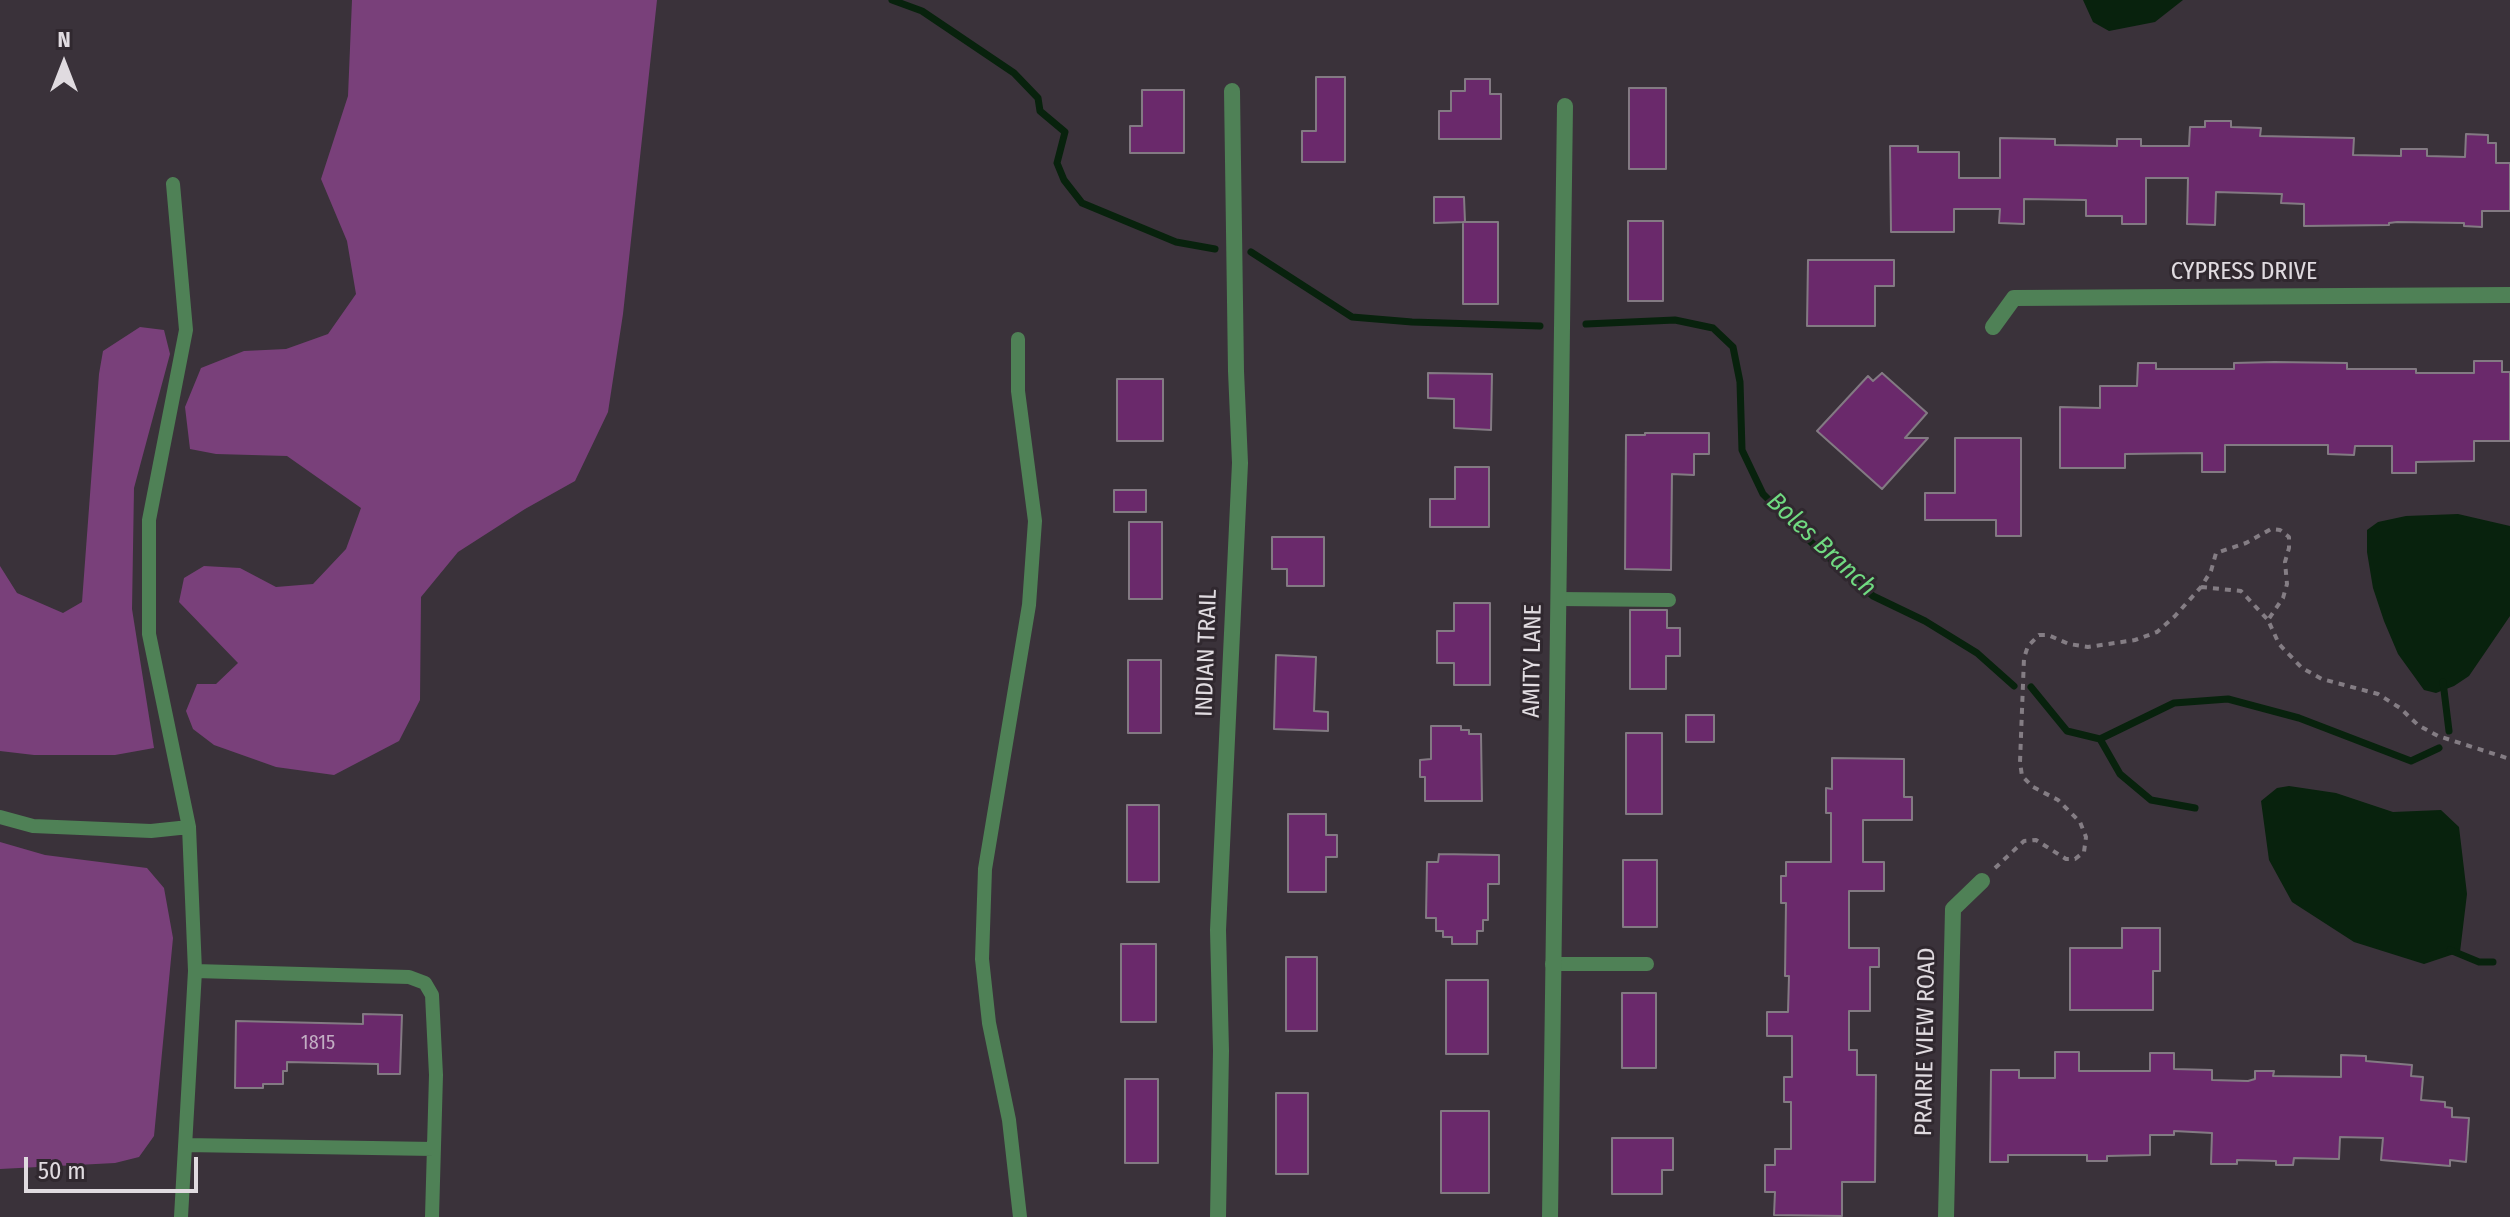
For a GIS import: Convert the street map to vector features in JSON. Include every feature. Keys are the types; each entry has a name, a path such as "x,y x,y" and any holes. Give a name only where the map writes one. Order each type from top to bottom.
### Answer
{"street":[{"name":"INDIAN TRAIL","path":"1218,1217 1221,1051 1218,930 1240,463 1232,91"},
{"name":"AMITY LANE","path":"1550,1217 1565,106"},
{"name":"CYPRESS DRIVE","path":"1993,327 2014,298 2510,295"},
{"name":"PRAIRIE VIEW ROAD","path":"1946,1217 1953,909 1982,881"}],"lane":[{"path":"173,184 186,330 149,520 149,634 189,827 195,971 181,1217"},
{"path":"1018,339 1018,391 1027,447 1034,535 1029,605 985,869 982,959 989,1023 1009,1120 1020,1217"},
{"path":"1558,599 1669,600"},
{"path":"0,817 33,826 151,831 189,827"},
{"path":"1552,964 1647,964"},
{"path":"195,971 409,977 425,983 432,995 436,1075 432,1217"},
{"path":"185,1145 434,1149"}],"path":[{"path":"1982,881 2024,841 2036,840 2066,859 2075,859 2084,852 2086,837 2080,822 2058,800 2033,787 2022,776 2024,658 2028,646 2039,635 2088,647 2135,640 2157,632 2201,587 2211,571 2216,553 2246,543 2271,529 2280,530 2289,537 2289,548 2283,598 2268,620"},
{"path":"2201,587 2241,591 2268,620 2279,644 2302,668 2322,679 2378,694 2400,708 2418,725 2438,736 2510,759"}],"shaded area":[{"path":"352,0 657,0 623,314 608,412 575,481 458,552 421,597 420,700 399,741 334,775 276,767 214,745 193,729 186,711 197,684 216,684 238,663 179,602 184,578 204,566 240,568 276,587 313,584 346,549 361,508 287,456 216,454 190,449 185,407 201,368 244,351 286,349 328,334 356,294 347,241 321,179 348,96"},
{"path":"2083,0 2183,0 2155,22 2109,31 2093,22"},
{"path":"140,327 164,330 170,354 134,488 132,609 154,748 115,755 34,755 0,751 0,566 17,593 63,613 82,602 103,351"},
{"path":"2458,514 2510,526 2510,616 2469,676 2436,693 2424,690 2398,654 2384,621 2373,588 2367,530 2378,522 2406,516"},
{"path":"2289,786 2336,793 2393,812 2441,810 2459,827 2467,894 2460,952 2424,964 2354,942 2292,902 2269,860 2261,801 2277,788"},
{"path":"0,842 45,855 147,868 164,888 173,938 154,1136 139,1157 115,1163 0,1169"}],"building":[{"path":"1316,77 1345,77 1345,162 1302,162 1302,131 1316,131"},
{"path":"1465,79 1490,79 1490,94 1501,94 1501,139 1439,139 1439,111 1451,111 1451,91 1465,91"},
{"path":"1629,88 1666,88 1666,169 1629,169"},
{"path":"1142,90 1184,90 1184,153 1130,153 1130,126 1142,126"},
{"path":"2205,121 2231,121 2231,127 2261,128 2260,136 2354,138 2353,155 2401,156 2401,149 2427,149 2427,156 2465,157 2466,134 2488,135 2488,143 2496,143 2496,163 2510,163 2510,211 2482,211 2482,227 2464,226 2464,223 2397,222 2389,225 2304,226 2304,204 2281,203 2282,194 2216,192 2215,225 2187,224 2188,178 2146,178 2146,224 2122,224 2122,216 2086,216 2086,200 2024,199 2024,224 1999,223 2000,209 1954,209 1954,232 1891,232 1890,146 1918,146 1918,152 1959,152 1959,178 2000,178 2000,138 2055,139 2055,145 2117,146 2117,139 2141,139 2141,146 2189,146 2190,127 2205,127"},
{"path":"1434,197 1464,197 1465,222 1434,223"},
{"path":"1628,221 1663,221 1663,301 1628,301"},
{"path":"1463,222 1498,222 1498,304 1463,304"},
{"path":"1808,260 1894,260 1894,286 1875,286 1875,326 1807,326"},
{"path":"2474,361 2502,361 2502,372 2510,372 2510,441 2474,441 2474,461 2416,462 2416,473 2392,473 2392,446 2355,446 2354,455 2328,454 2328,445 2225,445 2225,472 2202,472 2202,453 2125,454 2125,468 2060,468 2060,407 2100,408 2100,386 2137,386 2138,363 2156,363 2156,369 2234,369 2234,363 2347,363 2347,369 2474,373"},
{"path":"1428,373 1492,374 1491,430 1454,428 1454,399 1428,398"},
{"path":"1882,373 1927,413 1905,438 1928,438 1882,489 1817,431 1868,376 1873,381"},
{"path":"1117,379 1163,379 1163,441 1117,441"},
{"path":"1709,433 1709,454 1694,454 1694,475 1672,474 1671,570 1625,569 1626,435"},
{"path":"1955,438 2021,438 2021,536 1996,536 1996,520 1925,520 1925,493 1955,493"},
{"path":"1455,467 1489,467 1489,527 1430,527 1430,499 1455,499"},
{"path":"1114,490 1146,490 1146,512 1114,512"},
{"path":"1129,522 1162,522 1162,599 1129,599"},
{"path":"1272,537 1324,537 1324,586 1287,586 1287,569 1272,569"},
{"path":"1454,603 1490,603 1490,685 1454,685 1454,663 1437,663 1437,631 1454,631"},
{"path":"1630,610 1667,610 1667,628 1680,628 1680,656 1666,656 1666,689 1630,689"},
{"path":"1276,655 1316,657 1314,711 1328,712 1328,731 1274,729"},
{"path":"1128,660 1161,660 1161,733 1128,733"},
{"path":"1686,715 1714,715 1714,742 1686,742"},
{"path":"1431,726 1461,726 1461,730 1469,730 1469,734 1481,734 1482,801 1425,801 1425,777 1420,777 1420,760 1431,759"},
{"path":"1626,733 1662,733 1662,814 1626,814"},
{"path":"1832,758 1904,759 1904,797 1912,797 1912,820 1863,820 1863,862 1884,862 1884,891 1849,891 1849,948 1879,948 1879,967 1870,967 1870,1011 1849,1011 1849,1050 1857,1050 1857,1075 1876,1075 1875,1182 1842,1182 1842,1216 1774,1215 1775,1192 1765,1192 1765,1165 1775,1165 1775,1149 1791,1149 1791,1102 1784,1102 1784,1077 1792,1077 1792,1036 1767,1036 1767,1012 1788,1012 1786,903 1781,903 1781,876 1786,876 1786,862 1831,862 1831,813 1826,813 1826,788 1832,789"},
{"path":"1127,805 1159,805 1159,882 1127,882"},
{"path":"1288,814 1326,814 1326,835 1337,835 1337,857 1326,857 1326,892 1288,892"},
{"path":"1439,854 1499,855 1499,884 1488,884 1488,920 1483,920 1483,931 1477,931 1477,944 1452,944 1452,937 1443,937 1443,931 1436,931 1436,918 1426,918 1427,862 1438,862"},
{"path":"1623,860 1657,860 1657,927 1623,927"},
{"path":"2122,928 2160,928 2160,971 2153,971 2153,1010 2070,1010 2070,948 2122,948"},
{"path":"1121,944 1156,944 1156,1022 1121,1022"},
{"path":"1286,957 1317,957 1317,1031 1286,1031"},
{"path":"1446,980 1488,980 1488,1054 1446,1054"},
{"path":"1622,993 1656,993 1656,1068 1622,1068"},
{"path":"363,1014 402,1015 400,1074 378,1074 378,1064 287,1062 283,1084 235,1088 236,1021 363,1024"},
{"path":"2055,1052 2079,1052 2079,1071 2150,1071 2150,1053 2174,1053 2174,1069 2212,1070 2212,1080 2248,1081 2255,1079 2255,1071 2274,1071 2273,1076 2341,1077 2341,1055 2366,1056 2366,1061 2412,1065 2411,1076 2423,1077 2421,1100 2445,1102 2445,1107 2452,1108 2452,1117 2469,1118 2466,1162 2450,1160 2450,1166 2381,1160 2383,1138 2340,1137 2339,1159 2294,1158 2293,1165 2276,1165 2276,1161 2237,1160 2237,1164 2211,1164 2212,1133 2174,1131 2174,1135 2150,1135 2150,1155 2107,1156 2107,1161 2087,1161 2087,1155 2008,1155 2008,1162 1990,1162 1991,1070 2019,1070 2019,1078 2055,1078"},
{"path":"1125,1079 1158,1079 1158,1163 1125,1163"},
{"path":"1276,1093 1308,1093 1308,1174 1276,1174"},
{"path":"1441,1111 1489,1111 1489,1193 1441,1193"},
{"path":"1612,1138 1673,1138 1673,1170 1662,1170 1662,1194 1612,1194"}],"waterway":[{"name":"Boles Branch","path":"892,0 922,11 1014,73 1038,98 1040,111 1065,132 1057,163 1064,180 1082,203 1176,242 1215,249"},
{"name":"Boles Branch","path":"1251,252 1352,317 1540,326"},
{"name":"Boles Branch","path":"1586,324 1675,320 1713,328 1733,347 1740,382 1742,450 1763,494 1812,543 1873,596 1925,621 1977,653 2014,686"},
{"name":"Boles Branch","path":"2443,682 2449,731"},
{"name":"Boles Branch","path":"2031,687 2067,731 2100,739 2174,703 2228,699 2299,718 2411,761 2439,748"},
{"path":"2100,739 2120,774 2151,800 2195,808"},
{"path":"2450,950 2479,962 2493,962"}]}
